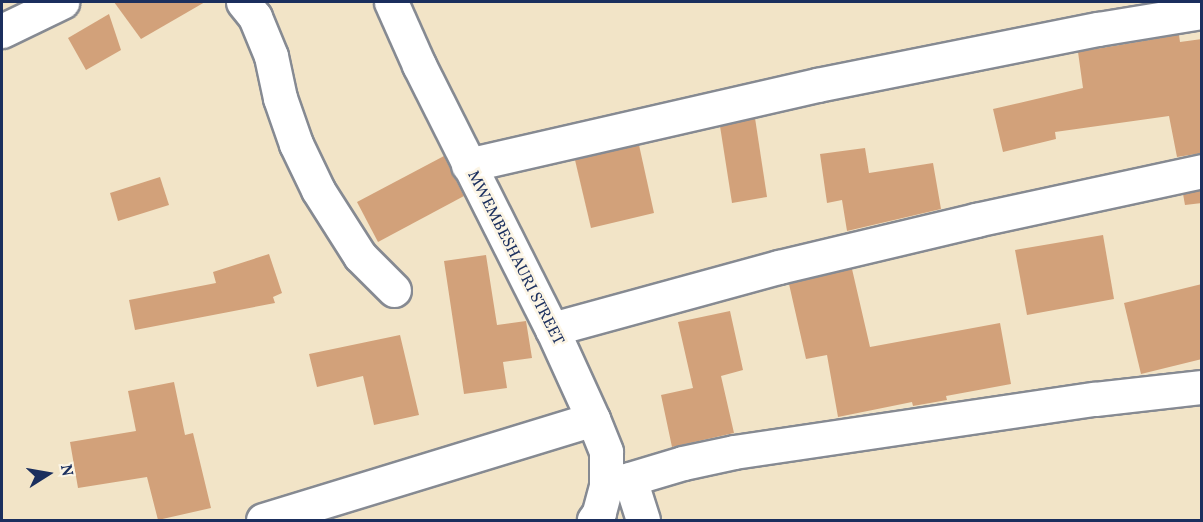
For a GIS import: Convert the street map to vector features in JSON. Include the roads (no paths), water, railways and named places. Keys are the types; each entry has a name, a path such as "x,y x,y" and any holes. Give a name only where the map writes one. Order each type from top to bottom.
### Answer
{"street":[{"path":"2,31 62,2"},
{"path":"243,2 255,17 271,56 280,98 293,135 318,190 360,256 394,290"},
{"name":"MWEMBESHAURI STREET","path":"390,2 468,165 552,329 593,418 618,483 594,520"},
{"path":"468,165 817,85 1098,29 1202,12"},
{"path":"552,329 790,264 976,220 1202,171"},
{"path":"643,520 618,483 683,463 734,452 1095,399 1202,387"},
{"path":"263,520 593,418"}]}
